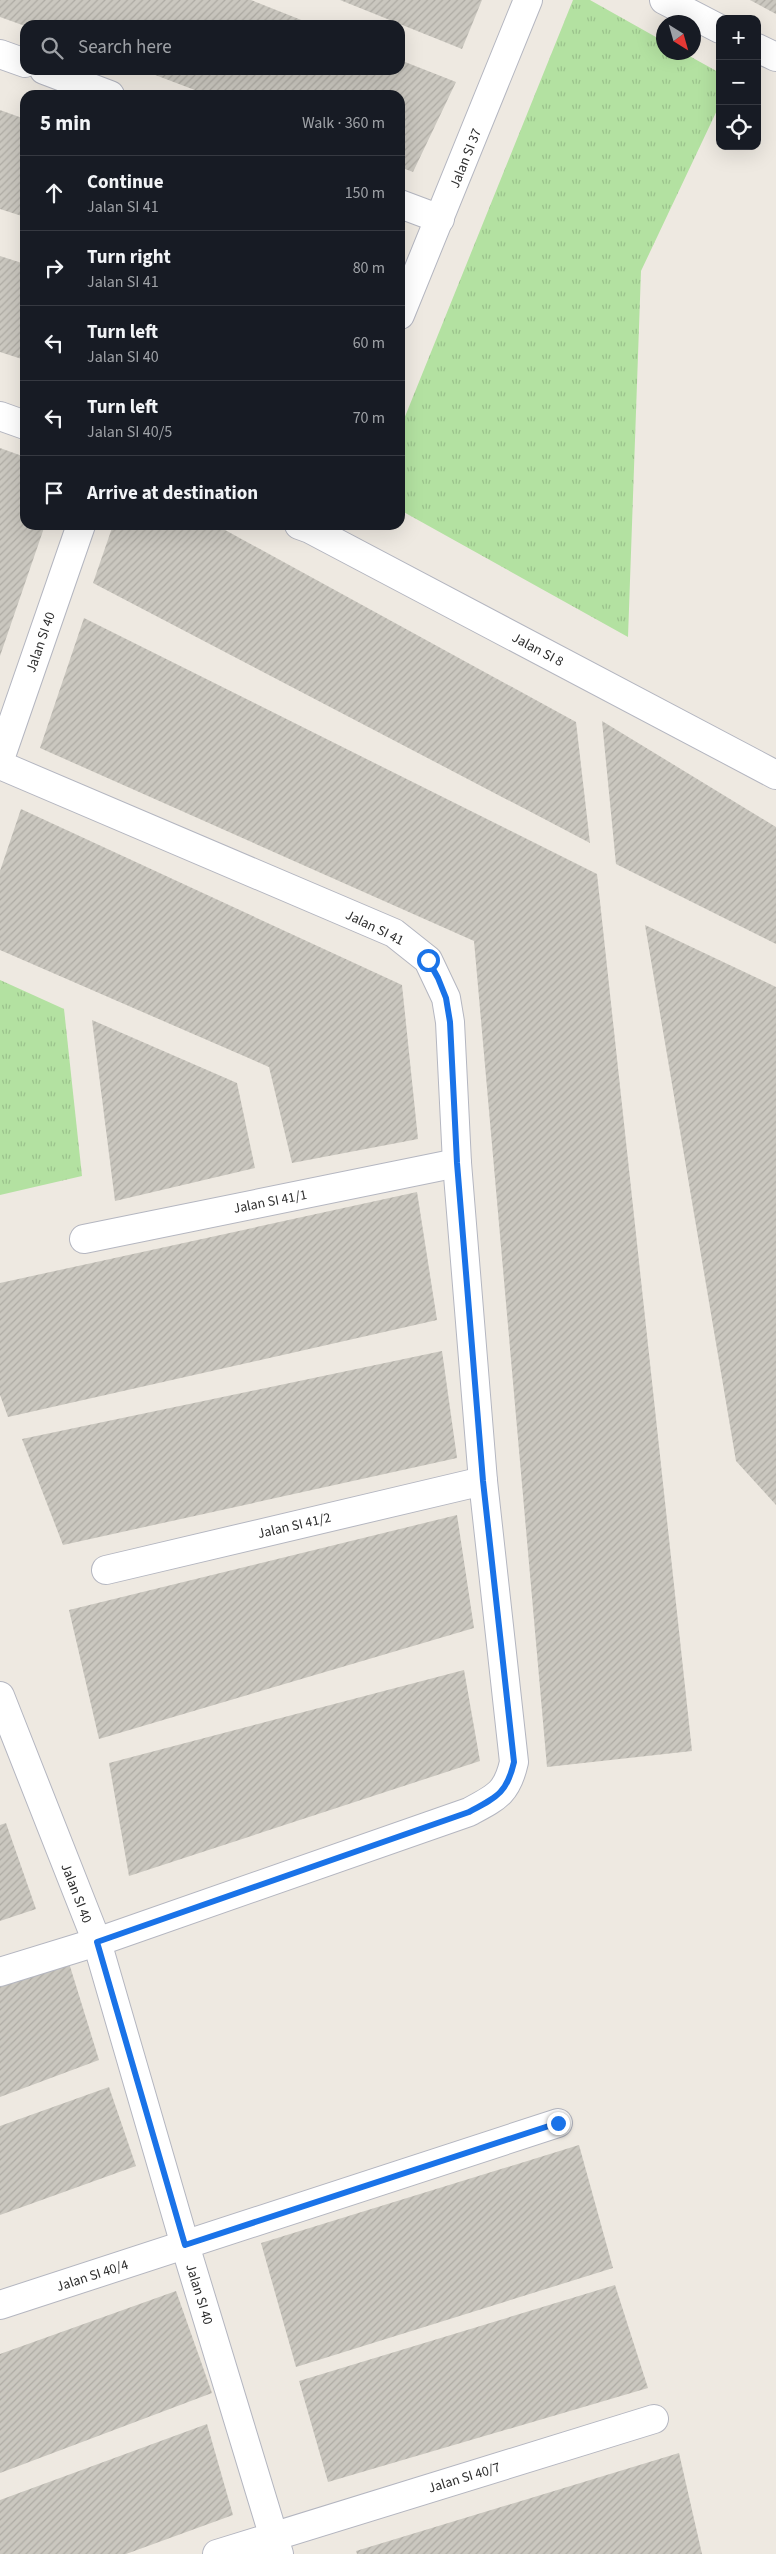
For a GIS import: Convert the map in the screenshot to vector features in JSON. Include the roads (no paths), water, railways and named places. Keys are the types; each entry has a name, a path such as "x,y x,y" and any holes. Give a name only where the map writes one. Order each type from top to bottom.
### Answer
{"street":[{"name":"Jalan SI 37","path":"405,303 528,0"},
{"path":"664,0 716,26"},
{"path":"761,50 776,58"},
{"path":"0,54 20,61"},
{"path":"57,75 97,90"},
{"path":"405,206 440,219"},
{"path":"0,416 20,423"},
{"name":"Jalan SI 40","path":"0,759 79,530"},
{"name":"Jalan SI 8","path":"315,530 776,775"},
{"name":"Jalan SI 41","path":"0,765 394,933 428,960 438,978 446,998 450,1022 457,1163 483,1481 514,1762 510,1782 493,1799 469,1812 97,1942 0,1972"},
{"name":"Jalan SI 41/1","path":"84,1238 457,1163"},
{"name":"Jalan SI 41/2","path":"106,1570 483,1481"},
{"name":"Jalan SI 40","path":"0,1696 97,1942 185,2245 276,2545"},
{"name":"Jalan SI 40/4","path":"0,2305 558,2123"},
{"name":"Jalan SI 40/7","path":"217,2554 276,2545 654,2419"}]}
